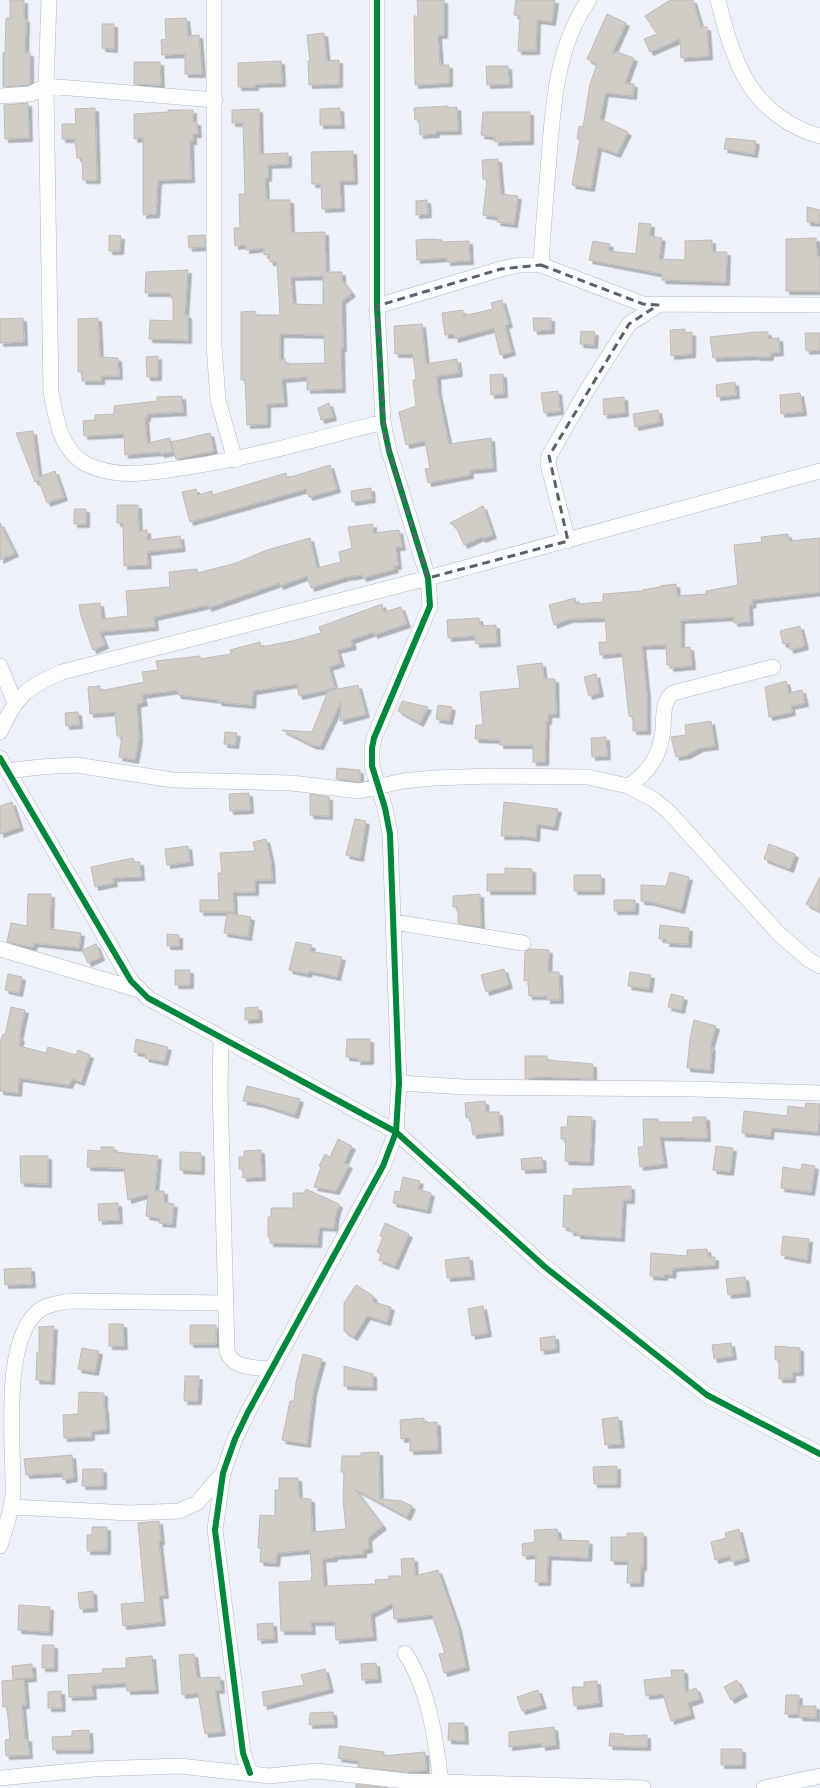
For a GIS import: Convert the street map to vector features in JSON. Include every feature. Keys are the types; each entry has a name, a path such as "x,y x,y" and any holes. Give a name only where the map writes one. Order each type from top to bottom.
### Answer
{"street":[{"path":"49,0 46,86 51,392 57,422 63,439 73,453 85,463 113,472 134,474 151,473 235,460 383,422"},
{"path":"214,0 215,374 218,400 235,460"},
{"path":"250,1773 243,1753 215,1530 224,1473 235,1439 270,1369 380,1173 396,1132 399,1083 390,834 372,766 372,748 399,677 430,606 428,578 389,451 383,422 378,306 378,0"},
{"path":"541,265 551,124 557,83 569,38 589,0"},
{"path":"718,0 736,56 748,83 762,101 787,121 800,130 820,136"},
{"path":"0,96 30,94 46,86 215,100"},
{"path":"378,306 519,265 541,265 643,304 820,305"},
{"path":"568,541 548,464 549,456 587,390 629,324 658,305"},
{"path":"0,732 15,702 38,682 62,672 568,541 820,471"},
{"path":"0,666 15,702"},
{"path":"628,786 640,778 657,756 663,730 665,705 667,698 673,693 773,667"},
{"path":"0,758 131,981 139,990 162,1007 396,1132 545,1267 702,1391 735,1411 820,1454"},
{"path":"8,771 76,765 119,773 179,781 291,783 359,791 403,781 505,776 588,777 628,786 653,799 668,811 780,934 809,960 820,966"},
{"path":"394,922 523,943"},
{"path":"0,949 139,990"},
{"path":"221,1038 220,1087 227,1351 229,1358 236,1364 270,1369"},
{"path":"399,1083 464,1087 694,1089 820,1093"},
{"path":"0,1546 12,1507 10,1420 11,1379 21,1334 30,1320 40,1310 52,1304 71,1301 225,1303"},
{"path":"12,1507 130,1513 179,1512 197,1503 224,1473"},
{"path":"405,1653 418,1676 430,1715 441,1782"},
{"path":"0,1778 45,1772 147,1767 188,1767 250,1773 271,1782 325,1771 386,1780 643,1788"},
{"path":"767,1788 820,1776"}],"highlighted area":[{"path":"541,265 643,304 658,305 629,324 549,456 568,541 428,578 385,438 377,306 501,269"}],"building":[{"path":"10,0 24,0 24,19 26,19 25,53 30,53 30,84 3,87 3,53 5,53 6,18 10,18"},
{"path":"417,0 444,0 444,35 438,35 440,65 449,65 449,83 415,85 414,16 418,16"},
{"path":"516,0 555,0 552,22 537,20 536,51 518,51 520,16 514,15"},
{"path":"670,0 693,0 701,27 707,27 709,56 681,58 680,39 650,52 644,39 657,34 645,16"},
{"path":"607,14 626,23 612,54 617,52 634,58 625,83 634,84 633,96 605,93 600,119 628,132 617,154 598,147 591,188 572,185 580,139 577,139 579,126 583,127 590,84 597,64 587,59"},
{"path":"186,18 188,36 199,35 202,74 185,74 185,54 162,55 161,40 166,39 165,19"},
{"path":"102,24 114,24 114,49 102,48"},
{"path":"324,33 327,61 339,60 339,84 309,85 308,61 310,61 307,35"},
{"path":"281,61 282,83 255,84 255,87 238,87 238,63"},
{"path":"134,62 160,62 161,85 134,84"},
{"path":"486,66 508,66 509,84 487,85"},
{"path":"28,103 29,138 5,139 4,105"},
{"path":"448,106 448,108 457,107 458,131 436,131 436,134 420,135 419,120 415,120 414,108"},
{"path":"95,108 97,180 83,180 82,158 77,158 75,139 62,139 62,124 76,124 75,109"},
{"path":"340,108 341,125 320,125 320,109"},
{"path":"259,109 260,154 288,153 288,164 268,165 268,178 265,178 266,200 290,200 291,231 293,233 325,232 326,272 342,272 342,280 352,293 342,301 342,389 307,390 307,377 282,379 284,403 267,404 267,424 247,425 245,380 241,380 241,312 255,311 255,315 280,315 277,262 270,262 269,254 264,255 264,248 246,250 246,245 235,246 234,228 240,228 239,194 245,194 243,123 232,123 232,110","holes":["323,276 323,305 293,304 291,277","280,334 324,335 325,363 286,364 285,359 280,360"]},
{"path":"168,110 193,110 193,122 197,122 198,134 193,134 193,141 190,141 191,179 158,181 156,214 143,215 143,138 134,139 134,114 168,112"},
{"path":"483,112 530,112 530,141 495,142 495,137 481,135"},
{"path":"726,138 756,141 754,154 724,149"},
{"path":"353,151 354,181 340,181 341,208 322,209 321,184 312,184 311,152"},
{"path":"498,159 501,194 518,196 514,224 497,222 498,217 483,215 487,179 483,179 482,160"},
{"path":"427,200 428,214 416,215 416,201"},
{"path":"807,207 820,210 820,223 807,222"},
{"path":"639,223 651,224 650,236 662,238 659,259 685,260 685,241 712,240 712,252 727,252 726,282 662,280 662,274 589,260 593,241 610,244 609,251 636,254"},
{"path":"109,235 121,236 120,251 109,251"},
{"path":"205,235 205,247 189,248 188,236"},
{"path":"816,238 817,257 820,257 820,291 786,291 786,239"},
{"path":"416,240 442,240 442,242 469,241 470,261 447,262 447,258 417,260"},
{"path":"188,270 185,315 188,315 188,340 149,339 150,320 173,321 173,298 171,298 171,293 145,293 146,272"},
{"path":"502,300 509,324 505,325 512,352 500,355 494,328 455,339 454,334 445,335 442,313 463,310 463,316 493,309 491,303"},
{"path":"23,318 24,342 0,343 0,319"},
{"path":"98,318 100,357 118,358 119,376 101,376 101,381 82,381 82,372 78,372 78,319"},
{"path":"533,318 551,318 551,330 534,331"},
{"path":"422,324 426,364 457,359 459,373 437,376 438,392 449,444 491,438 493,468 470,470 470,475 428,483 425,469 430,468 425,441 406,445 399,412 416,406 413,380 416,380 413,354 395,354 394,326"},
{"path":"685,329 685,333 692,332 692,354 671,356 670,330"},
{"path":"581,331 595,332 594,345 580,344"},
{"path":"768,332 768,339 779,338 780,352 770,353 770,357 757,356 713,358 710,337"},
{"path":"805,333 820,333 820,350 806,351"},
{"path":"158,356 158,377 147,377 146,357"},
{"path":"503,374 504,394 491,395 490,375"},
{"path":"735,382 736,395 717,397 716,385"},
{"path":"558,391 560,411 544,413 541,393"},
{"path":"800,393 803,412 781,414 780,395"},
{"path":"182,396 183,412 147,414 147,418 145,418 147,443 170,438 172,452 161,454 160,452 125,455 124,434 84,436 83,421 95,420 95,415 114,414 114,406 157,401 157,397"},
{"path":"624,397 625,413 604,415 603,399"},
{"path":"329,403 333,417 321,420 318,408"},
{"path":"658,410 660,422 635,427 633,414"},
{"path":"33,431 39,477 55,471 64,497 47,503 39,481 35,482 16,433"},
{"path":"210,433 214,451 176,459 171,442"},
{"path":"330,465 337,489 309,497 306,489 190,522 182,492 196,489 198,495 212,491 213,495 286,473 287,478"},
{"path":"371,488 372,499 352,502 351,491"},
{"path":"117,505 138,505 139,531 147,530 147,540 180,536 182,548 147,552 148,565 124,566 123,523 117,523"},
{"path":"483,506 493,535 482,539 481,537 464,545 456,527 450,523"},
{"path":"74,509 86,509 86,524 74,524"},
{"path":"0,523 15,553 0,560"},
{"path":"373,524 373,533 399,530 402,547 396,547 398,566 394,566 395,569 363,578 362,575 346,577 311,588 307,576 280,586 279,583 208,608 208,605 154,617 155,627 100,632 105,645 93,650 81,616 79,605 100,603 102,619 128,616 126,591 170,587 169,572 197,569 198,573 236,563 267,550 310,538 317,568 341,562 339,552 352,548 348,527"},
{"path":"788,534 789,541 820,538 820,592 752,600 753,604 749,605 750,622 734,623 734,617 681,620 681,648 690,647 692,666 670,668 670,665 667,665 666,645 642,646 647,695 647,731 633,731 633,717 629,716 622,653 600,655 599,642 607,642 605,618 569,619 554,625 549,605 575,598 576,604 603,602 603,594 642,591 661,587 660,586 676,584 677,596 706,594 706,591 738,585 734,545 762,542 761,537"},
{"path":"382,604 384,612 401,607 407,624 374,635 374,632 351,640 353,646 337,650 341,663 329,667 335,688 299,696 297,684 253,691 252,705 218,702 219,700 178,695 177,690 142,695 144,702 137,704 139,738 135,760 119,757 122,736 117,736 115,712 90,714 88,687 100,686 100,691 144,682 142,672 158,670 156,661 200,656 200,659 231,654 230,650 260,642 261,647 292,641 321,633 319,627"},
{"path":"479,618 480,626 496,625 497,643 476,644 475,636 448,638 447,620"},
{"path":"800,626 805,646 790,650 789,643 783,644 780,631"},
{"path":"542,663 544,679 555,679 556,714 548,714 548,721 546,721 545,762 533,762 533,745 500,745 500,740 475,739 476,725 483,725 480,692 520,688 517,666"},
{"path":"596,674 600,693 589,696 584,677"},
{"path":"786,681 789,693 802,690 805,703 791,706 792,712 769,717 765,687"},
{"path":"358,685 366,714 340,721 341,702 320,746 312,745 282,730 312,732 328,691"},
{"path":"402,701 428,707 420,723 398,711"},
{"path":"438,705 452,707 449,721 436,719"},
{"path":"78,712 79,725 66,726 65,713"},
{"path":"711,721 715,746 700,748 687,755 676,757 671,737 686,735 685,725"},
{"path":"225,732 237,733 235,745 224,744"},
{"path":"606,737 607,756 592,757 591,738"},
{"path":"337,768 360,770 360,782 336,779"},
{"path":"249,793 250,810 230,811 229,794"},
{"path":"310,794 329,797 329,816 310,815"},
{"path":"12,802 20,827 0,834 0,806"},
{"path":"504,802 558,809 554,827 537,824 536,838 501,836"},
{"path":"355,819 366,821 360,858 346,855"},
{"path":"266,839 271,861 272,880 255,880 255,892 233,892 234,912 200,912 200,900 219,900 218,873 222,873 220,853 255,851 253,842"},
{"path":"769,844 795,854 790,869 764,859"},
{"path":"188,846 190,862 167,865 165,849"},
{"path":"133,858 134,862 140,862 141,877 113,878 114,883 95,887 91,867"},
{"path":"505,868 532,869 532,891 487,891 487,874 505,874"},
{"path":"670,872 689,877 681,910 651,902 641,901 641,885 666,886"},
{"path":"574,875 601,875 601,891 574,891"},
{"path":"820,877 820,911 806,904"},
{"path":"28,894 51,894 50,929 81,933 79,948 34,943 33,947 7,942 11,923 27,926"},
{"path":"480,894 481,927 458,923 458,907 453,907 453,896"},
{"path":"614,900 635,900 635,911 614,911"},
{"path":"227,913 251,917 248,937 224,933"},
{"path":"660,925 689,928 688,944 666,943 667,939 659,939"},
{"path":"167,934 179,935 179,946 167,946"},
{"path":"296,942 312,945 310,951 342,957 337,977 309,971 308,974 289,970"},
{"path":"96,944 101,957 88,963 82,950"},
{"path":"529,949 549,950 548,972 559,972 560,1000 547,1000 547,996 529,996 528,980 524,981 525,952"},
{"path":"504,969 509,985 486,992 481,975"},
{"path":"175,970 190,970 190,985 175,985"},
{"path":"630,972 651,975 649,989 628,986"},
{"path":"8,974 22,977 19,993 5,990"},
{"path":"671,994 684,997 681,1010 668,1007"},
{"path":"11,1007 25,1010 19,1038 21,1038 19,1046 46,1053 48,1047 76,1055 78,1050 90,1055 81,1082 72,1079 69,1085 19,1078 18,1093 0,1091 0,1042 3,1034 5,1035"},
{"path":"258,1007 259,1019 245,1020 245,1008"},
{"path":"694,1020 716,1026 710,1047 712,1047 710,1070 687,1068 690,1039"},
{"path":"136,1039 168,1047 164,1062 145,1058 146,1054 134,1052"},
{"path":"347,1039 370,1039 370,1061 357,1061 358,1058 346,1057"},
{"path":"525,1056 547,1056 547,1060 593,1064 593,1079 538,1077 525,1079"},
{"path":"247,1086 300,1099 295,1115 261,1104 243,1101"},
{"path":"485,1101 486,1112 499,1112 500,1132 473,1135 470,1117 466,1118 465,1103"},
{"path":"806,1103 820,1104 818,1132 771,1128 770,1136 742,1133 744,1111 787,1116 788,1106 805,1108"},
{"path":"568,1116 592,1117 590,1162 565,1161 566,1139 561,1139 561,1127 567,1127"},
{"path":"693,1117 706,1117 707,1138 660,1137 664,1164 640,1167 638,1147 644,1147 643,1119 658,1119 658,1122 693,1122"},
{"path":"338,1139 352,1146 344,1163 349,1165 336,1191 314,1187 321,1167 319,1166 325,1154 330,1157"},
{"path":"716,1146 733,1148 730,1172 713,1170"},
{"path":"101,1147 114,1147 114,1152 158,1156 155,1191 164,1191 164,1203 174,1204 172,1224 159,1223 160,1218 146,1216 148,1194 128,1200 124,1168 87,1167 88,1150 101,1151"},
{"path":"261,1150 262,1177 243,1178 243,1169 239,1169 239,1157 244,1157 244,1151"},
{"path":"180,1152 201,1153 201,1171 180,1170"},
{"path":"20,1156 48,1156 48,1184 21,1183"},
{"path":"542,1157 543,1169 522,1170 521,1159"},
{"path":"802,1164 815,1166 811,1192 781,1188 783,1167 801,1170"},
{"path":"403,1177 420,1181 418,1189 431,1193 427,1210 393,1203 395,1191 400,1192"},
{"path":"631,1186 631,1200 623,1200 621,1238 577,1235 577,1232 570,1232 570,1228 563,1227 564,1195 573,1196 573,1189"},
{"path":"306,1189 339,1204 334,1228 319,1227 318,1244 270,1243 270,1237 268,1237 268,1217 271,1217 271,1208 293,1208 293,1193 304,1193"},
{"path":"118,1203 119,1220 99,1221 98,1204"},
{"path":"385,1223 409,1234 395,1266 379,1260 381,1254 377,1252 383,1237 380,1236"},
{"path":"783,1236 809,1239 807,1260 781,1255"},
{"path":"707,1249 708,1257 715,1257 715,1265 673,1268 672,1275 665,1274 664,1277 650,1276 651,1253 687,1256 687,1250"},
{"path":"469,1257 471,1276 447,1278 445,1260"},
{"path":"31,1268 32,1284 5,1285 4,1269"},
{"path":"745,1277 747,1293 728,1295 726,1279"},
{"path":"356,1285 372,1295 374,1298 373,1302 391,1307 387,1322 367,1316 354,1337 344,1331 344,1303"},
{"path":"483,1306 488,1333 472,1336 468,1309"},
{"path":"109,1324 123,1324 124,1346 109,1346"},
{"path":"190,1325 216,1325 216,1344 190,1344"},
{"path":"54,1326 51,1381 36,1380 37,1352 39,1352 39,1327"},
{"path":"555,1336 556,1349 541,1351 540,1338"},
{"path":"731,1343 733,1356 714,1359 712,1345"},
{"path":"775,1346 800,1348 800,1372 792,1372 792,1379 779,1379 779,1360 775,1360"},
{"path":"82,1348 99,1351 95,1372 78,1369"},
{"path":"303,1354 322,1359 313,1392 307,1444 282,1440 290,1401 294,1401 296,1382"},
{"path":"344,1366 373,1374 373,1387 344,1386"},
{"path":"185,1376 199,1376 198,1401 184,1401"},
{"path":"79,1392 104,1393 106,1430 91,1431 91,1437 64,1438 63,1415 78,1414"},
{"path":"618,1417 621,1444 605,1445 602,1419"},
{"path":"424,1418 424,1423 437,1422 438,1450 410,1451 410,1438 401,1439 400,1420"},
{"path":"379,1452 380,1499 402,1501 412,1506 407,1517 355,1489 383,1526 368,1538 369,1549 363,1550 363,1554 334,1556 334,1558 322,1559 324,1586 376,1584 375,1580 389,1579 389,1576 402,1576 401,1559 414,1558 415,1576 438,1570 458,1627 466,1667 444,1673 439,1654 445,1653 432,1615 394,1619 393,1603 371,1614 373,1637 336,1640 335,1622 311,1622 312,1631 281,1631 279,1582 311,1581 312,1575 310,1550 277,1553 276,1563 260,1562 261,1548 258,1548 260,1515 275,1516 275,1490 279,1490 279,1478 298,1478 299,1498 311,1499 312,1532 346,1529 343,1500 344,1472 341,1472 342,1456 361,1456 361,1453"},
{"path":"72,1455 74,1478 63,1480 62,1473 26,1475 24,1459"},
{"path":"617,1466 617,1484 594,1484 593,1467"},
{"path":"83,1469 103,1469 103,1486 82,1486"},
{"path":"159,1521 161,1541 159,1542 165,1595 159,1595 162,1622 123,1626 121,1604 145,1602 138,1523"},
{"path":"92,1527 107,1527 107,1551 87,1551 87,1535 92,1535"},
{"path":"557,1529 559,1540 589,1541 588,1558 548,1556 547,1582 535,1582 536,1555 523,1556 522,1544 535,1542 534,1530"},
{"path":"739,1529 746,1558 731,1562 730,1556 715,1560 711,1542 726,1538 725,1533"},
{"path":"627,1533 643,1533 643,1567 641,1567 640,1583 627,1583 628,1561 611,1561 611,1537 627,1537"},
{"path":"93,1591 94,1608 80,1609 78,1593"},
{"path":"19,1605 50,1607 49,1632 18,1630"},
{"path":"273,1623 274,1639 258,1640 257,1624"},
{"path":"42,1645 54,1645 54,1668 42,1668"},
{"path":"194,1654 197,1678 220,1677 221,1690 215,1690 222,1732 205,1734 198,1693 182,1695 179,1655"},
{"path":"152,1656 155,1690 127,1691 126,1683 92,1685 93,1696 69,1697 68,1675 103,1673 102,1669 126,1668 126,1658"},
{"path":"376,1663 378,1679 362,1680 361,1664"},
{"path":"32,1664 33,1678 13,1679 12,1666"},
{"path":"325,1669 330,1689 264,1706 262,1692 304,1685 301,1675"},
{"path":"671,1670 684,1670 685,1692 696,1688 700,1699 688,1703 691,1715 671,1721 663,1694 646,1696 644,1680 672,1677"},
{"path":"24,1679 26,1705 22,1705 25,1739 28,1738 29,1755 6,1756 5,1740 10,1739 7,1706 3,1707 2,1681"},
{"path":"737,1680 744,1693 731,1700 724,1687"},
{"path":"597,1681 599,1703 574,1706 572,1687 584,1687 584,1682"},
{"path":"538,1690 543,1705 522,1711 517,1697"},
{"path":"61,1691 62,1708 48,1708 48,1692"},
{"path":"786,1695 799,1695 798,1714 785,1714"},
{"path":"799,1706 816,1706 816,1718 799,1717"},
{"path":"333,1712 334,1724 309,1725 310,1713"},
{"path":"449,1723 464,1723 465,1741 448,1740"},
{"path":"554,1727 556,1745 542,1747 542,1743 509,1747 509,1732"},
{"path":"89,1730 90,1750 53,1750 52,1737 72,1736 72,1731"},
{"path":"610,1733 624,1734 624,1736 647,1735 647,1747 609,1746"},
{"path":"340,1746 384,1752 383,1756 425,1752 426,1770 405,1772 358,1767 359,1761 338,1758"},
{"path":"721,1749 742,1749 742,1765 721,1765"},
{"path":"356,1784 388,1788 356,1788"}],"cycle path":[{"path":"250,1773 243,1753 215,1530 223,1473 235,1439 248,1412 383,1166 396,1132 399,1083 390,834 385,808 372,766 372,748 374,738 430,606 428,578 389,451 383,422 377,306 377,0"},
{"path":"0,758 131,981 148,998 396,1132 545,1267 707,1395 820,1454"}]}
